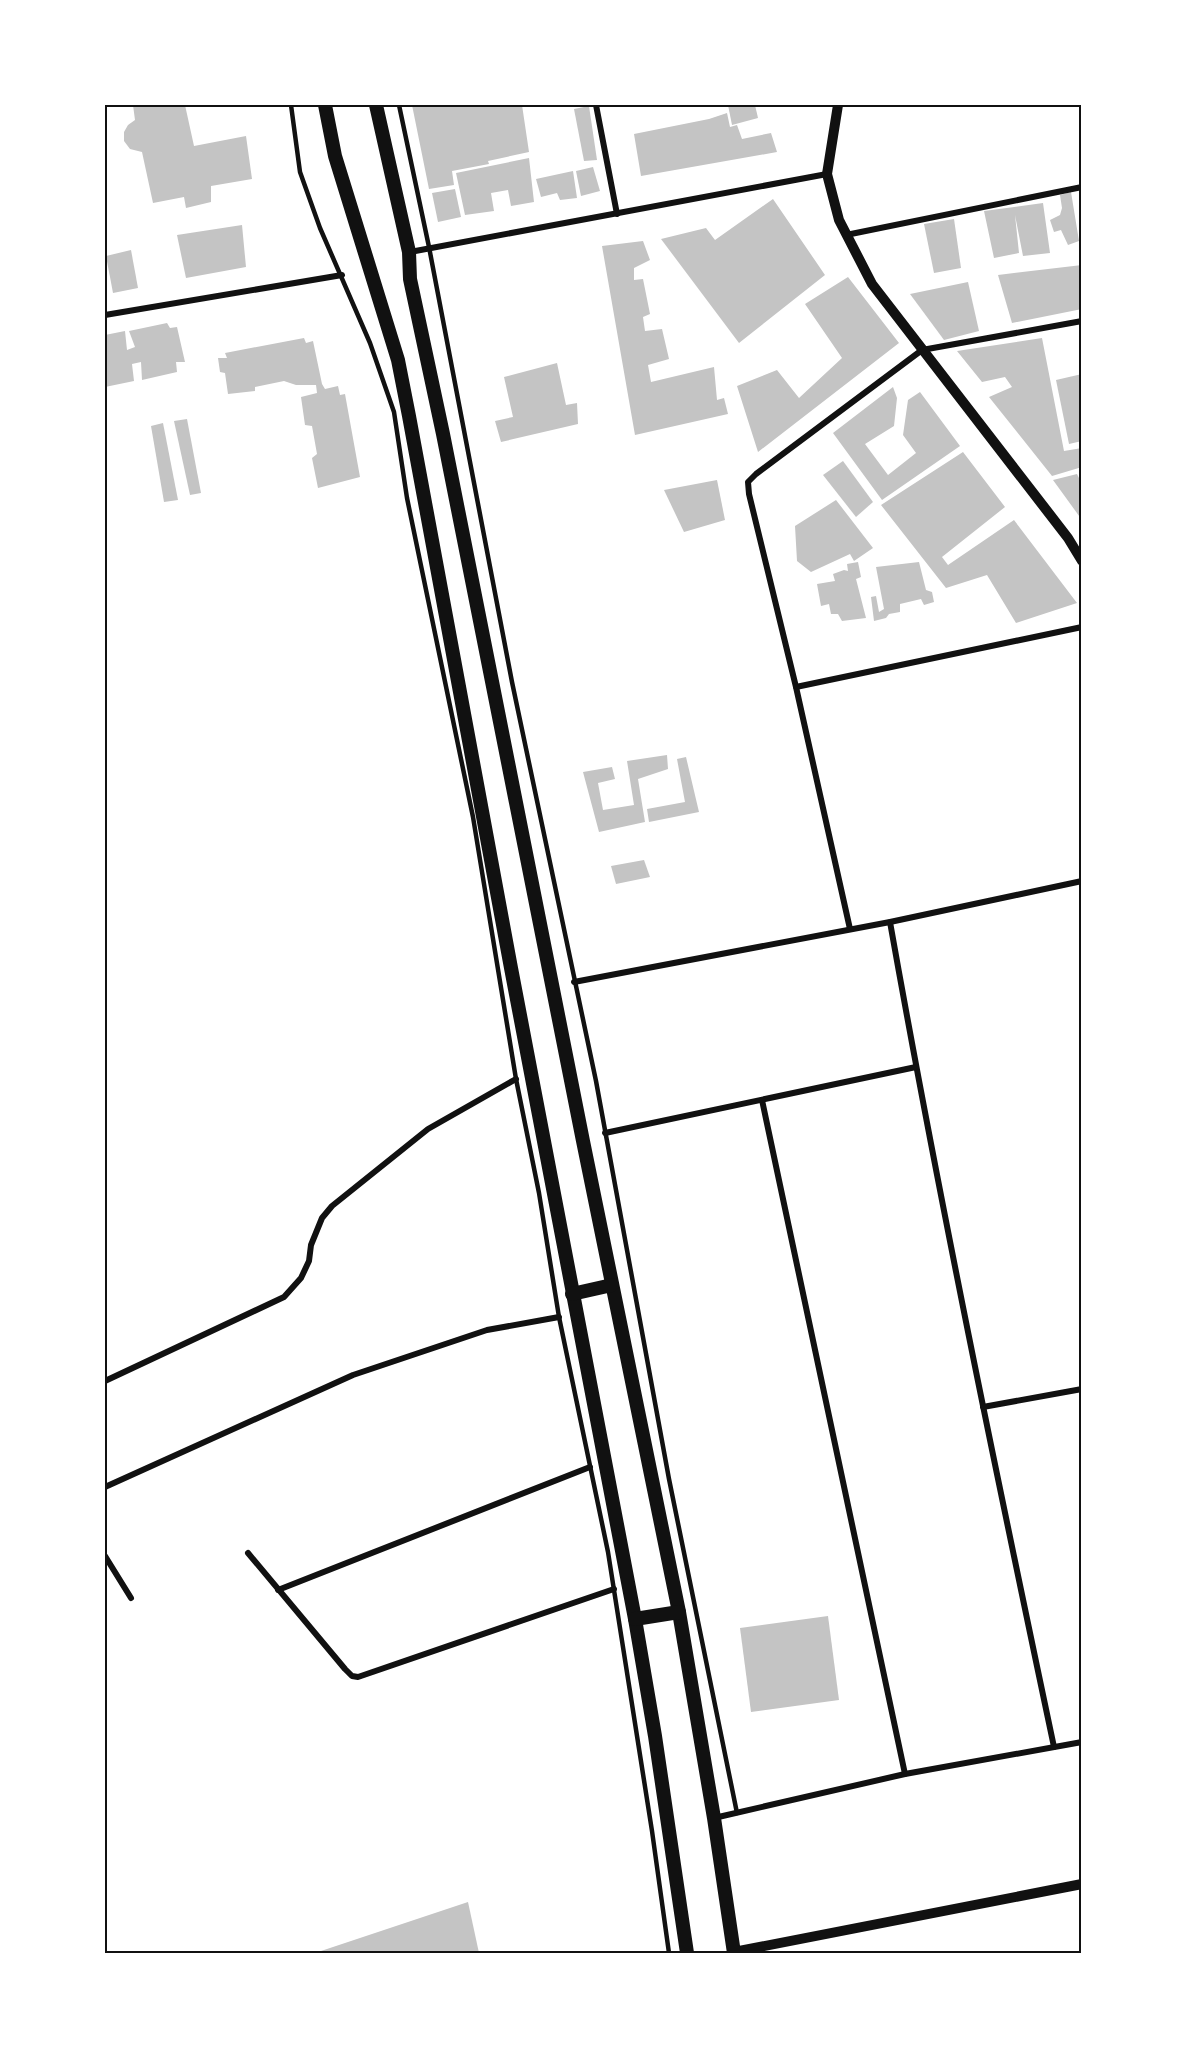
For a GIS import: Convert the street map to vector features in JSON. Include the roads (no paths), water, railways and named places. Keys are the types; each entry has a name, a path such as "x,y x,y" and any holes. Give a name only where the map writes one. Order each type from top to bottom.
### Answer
{"main road":[{"path":"325,105 335,156 398,360 635,1619 687,1953"},
{"path":"376,105 409,252 411,279 444,434 679,1612 734,1953"},
{"path":"572,1294 612,1285"},
{"path":"635,1619 679,1612"}],"street":[{"path":"596,105 617,214"},
{"path":"838,105 827,174 839,220 872,284 1068,538 1082,561"},
{"path":"409,252 827,174"},
{"path":"846,235 1082,187"},
{"path":"105,315 342,275"},
{"path":"850,929 748,482 922,350 1082,321"},
{"path":"796,687 1082,627"},
{"path":"574,982 890,922 1082,881"},
{"path":"890,922 983,1407 1054,1747"},
{"path":"604,1133 916,1067"},
{"path":"105,1381 284,1297 301,1278 309,1261 311,1245 322,1218 332,1206 428,1129 516,1079"},
{"path":"762,1100 905,1774"},
{"path":"105,1487 353,1375 487,1330 559,1317"},
{"path":"983,1407 1082,1389"},
{"path":"278,1590 590,1467"},
{"path":"248,1553 345,1669 352,1676 358,1677 614,1589"},
{"path":"105,1556 131,1598"},
{"path":"714,1818 905,1774 1082,1742"},
{"path":"734,1953 1082,1884"}],"lane":[{"path":"291,105 300,172 320,228 370,343 393,412 407,498 473,817 516,1079 539,1192 559,1317 614,1589 669,1953"},
{"path":"399,105 429,248 512,682 596,1081 669,1479 737,1813"}]}
